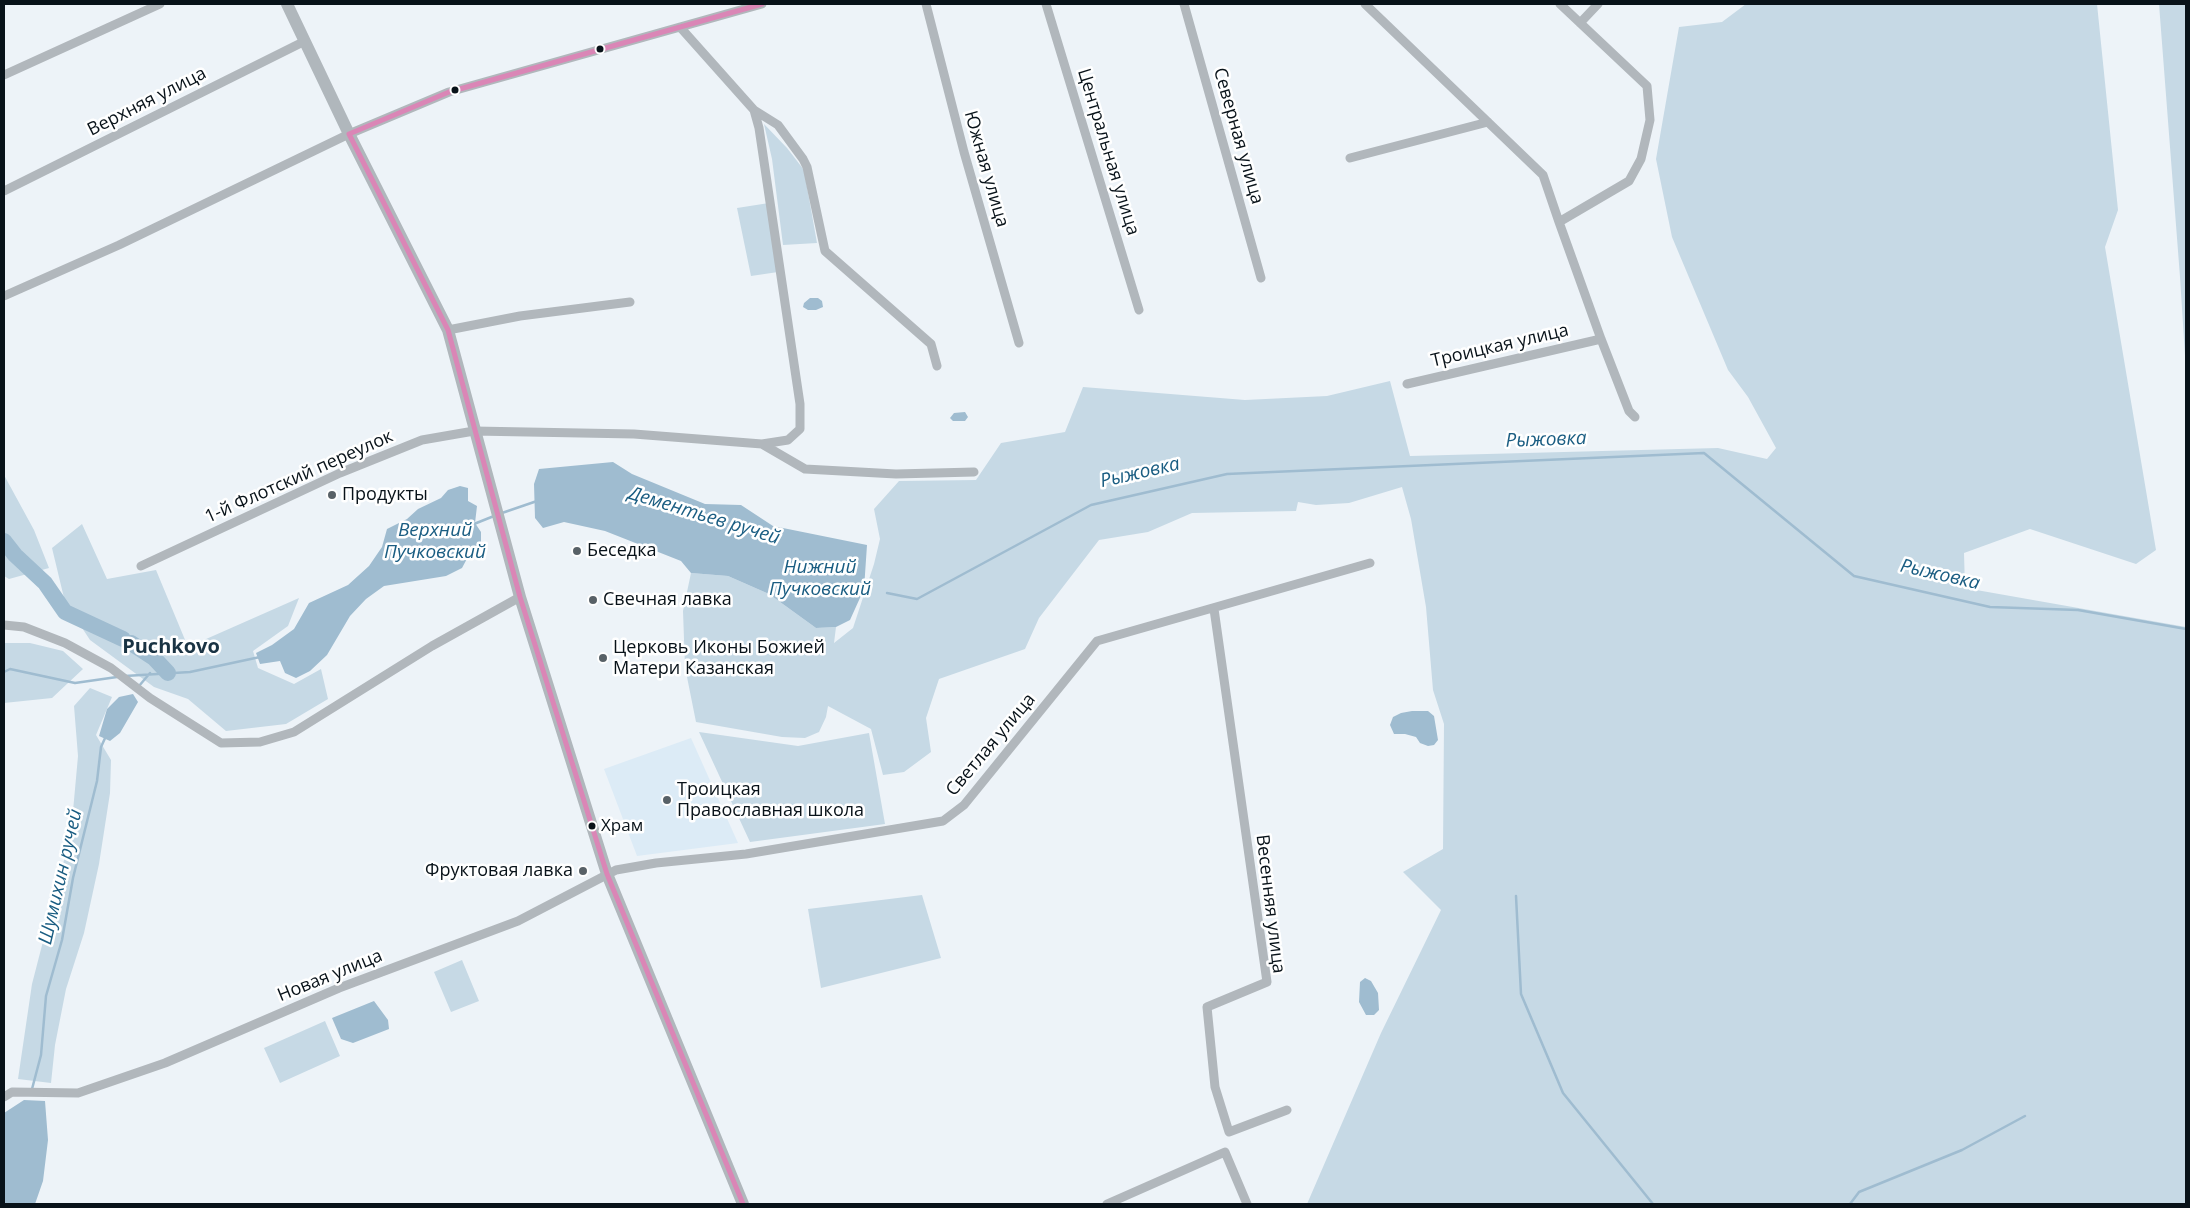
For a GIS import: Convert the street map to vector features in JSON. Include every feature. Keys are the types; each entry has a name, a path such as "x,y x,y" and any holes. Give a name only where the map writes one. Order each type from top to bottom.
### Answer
{"street":[{"path":"4,75 160,4"},
{"path":"287,4 349,134 448,330 520,597 606,874 743,1204"},
{"path":"4,296 119,245 349,134 449,92 762,4"},
{"name":"Южная улица","path":"926,4 964,152 1019,343"},
{"name":"Центральная улица","path":"1046,4 1139,310"},
{"name":"Северная улица","path":"1184,4 1261,278"},
{"name":"Троицкая улица","path":"1365,4 1543,175 1601,339 1630,411 1635,418"},
{"path":"1559,222 1629,181 1641,159 1650,120 1647,86 1560,4"},
{"path":"1580,23 1598,4"},
{"path":"680,27 754,110 778,125 803,159 825,251 930,344 937,366"},
{"name":"Верхняя улица","path":"4,191 304,41"},
{"path":"754,110 760,128 800,404 800,429 788,440 762,444"},
{"path":"1350,158 1488,122"},
{"path":"448,330 520,316 630,302"},
{"name":"Троицкая улица","path":"1407,384 1601,339"},
{"name":"1-й Флотский переулок","path":"141,566 237,520 367,462 422,440 474,431 634,434 762,444"},
{"path":"762,444 805,469 896,474 974,472"},
{"name":"Светлая улица","path":"606,874 616,870 656,863 746,854 943,821 964,805 1097,641 1370,563"},
{"path":"4,624 24,627 66,643 111,668 150,698 221,743 260,742 294,732 432,646 520,597"},
{"name":"Весенняя улица","path":"1214,609 1267,982 1206,1007 1215,1087 1229,1132 1287,1110"},
{"name":"Новая улица","path":"8,1094 78,1092 165,1063 339,988 518,921 606,874"},
{"path":"1107,1204 1225,1152 1247,1204"}],"shaded area":[{"path":"1746,4 2097,4 2118,210 2105,247 2156,550 2136,564 2030,529 1964,553 1965,588 2186,627 2186,1204 1307,1204 1381,1033 1441,910 1403,872 1443,849 1444,724 1433,690 1426,607 1411,519 1402,487 1349,503 1316,505 1298,502 1296,511 1192,513 1148,532 1099,540 1039,618 1025,649 939,679 926,718 931,752 904,772 883,775 871,729 828,706 826,717 819,732 805,738 782,737 696,722 685,667 683,611 691,573 728,576 769,594 816,628 836,627 834,643 853,628 874,564 880,539 874,509 899,481 976,480 1001,443 1065,432 1083,387 1245,400 1327,396 1390,381 1410,456 1718,448 1767,459 1776,448 1748,397 1728,370 1672,237 1656,159 1679,27 1722,22"},
{"path":"2159,4 2186,4 2186,371 2180,277"},
{"path":"764,124 787,148 804,170 817,243 783,245 772,159"},
{"path":"769,203 778,272 751,276 737,208"},
{"path":"4,475 34,530 49,568 9,579 4,576"},
{"path":"82,524 107,579 156,570 188,647 299,598 288,626 253,651 258,668 294,684 321,669 328,699 286,724 226,731 188,699 154,687 90,640 65,602 52,548"},
{"path":"4,643 30,643 63,651 83,669 52,698 4,703"},
{"path":"90,688 112,697 96,735 111,760 110,793 99,864 84,933 66,989 55,1045 51,1083 18,1079 32,984 71,833 78,756 74,706"},
{"path":"699,732 798,746 869,733 885,824 750,842"},
{"name":"Троицкая Православная школа","path":"691,738 738,843 637,856 604,769"},
{"path":"922,895 941,958 821,988 808,909"},
{"path":"462,960 479,1001 451,1012 434,972"},
{"path":"325,1021 340,1056 280,1083 264,1048"}],"water":[{"path":"810,298 818,298 822,301 823,307 816,310 808,310 803,307 804,303"},
{"path":"965,412 968,417 965,421 953,421 950,418 954,413"},
{"name":"Нижний Пучковский","path":"613,462 632,474 705,504 741,505 773,526 867,545 864,589 850,620 836,627 816,628 769,594 728,576 691,573 681,561 605,531 564,522 543,528 535,518 534,484 539,469"},
{"name":"Верхний Пучковский","path":"460,486 468,488 468,501 477,506 475,523 481,532 481,545 470,553 462,568 446,576 384,586 366,599 350,616 327,655 310,671 296,678 285,673 280,661 260,664 256,653 272,645 294,629 309,603 348,585 369,566 382,547 387,529 407,519 418,509 441,498 448,490"},
{"path":"133,694 138,702 120,733 110,741 99,736 107,709 119,697"},
{"path":"1412,711 1428,711 1434,716 1438,740 1434,745 1428,746 1420,743 1416,737 1394,734 1390,725 1393,717"},
{"path":"1365,978 1371,981 1378,993 1379,1010 1374,1015 1366,1015 1359,1002 1360,982"},
{"path":"374,1001 388,1020 389,1029 353,1043 341,1039 332,1018"},
{"path":"24,1100 45,1101 48,1140 43,1181 35,1204 4,1204 4,1113"}],"waterway":[{"name":"Рыжовка","path":"887,593 917,599 1091,505 1227,474 1704,453 1854,576 1990,607 2078,610 2186,629"},
{"name":"Дементьев ручей","path":"502,513 537,501"},
{"name":"Дементьев ручей","path":"474,524 494,516"},
{"name":"Рыжовка","path":"4,541 15,555 45,583 65,612 123,639"},
{"name":"Рыжовка","path":"131,643 154,658 168,673"},
{"name":"Дементьев ручей","path":"125,676 190,672 260,657"},
{"name":"Дементьев ручей","path":"4,672 10,669 75,683 117,677"},
{"name":"Шумихин ручей","path":"139,686 150,673"},
{"name":"Шумихин ручей","path":"32,1089 41,1055 46,996 62,940 73,878 97,781 101,747 106,736"},
{"path":"1516,896 1521,994 1563,1093 1653,1204"},
{"path":"1850,1204 1859,1192 1962,1150 2025,1116"}],"transit line":[{"path":"349,134 449,92 762,4"},
{"path":"349,134 448,330 520,597 607,874 743,1204"}],"place":[{"name":"Продукты","path":"332,495"},
{"name":"Беседка","path":"577,551"},
{"name":"Свечная лавка","path":"593,600"},
{"name":"Церковь Иконы Божией Матери Казанская","path":"603,658"},
{"name":"Троицкая Православная школа","path":"667,800"},
{"name":"Храм","path":"592,826"},
{"name":"Фруктовая лавка","path":"583,871"}],"district":[{"name":"Puchkovo","path":"171,647"}]}
